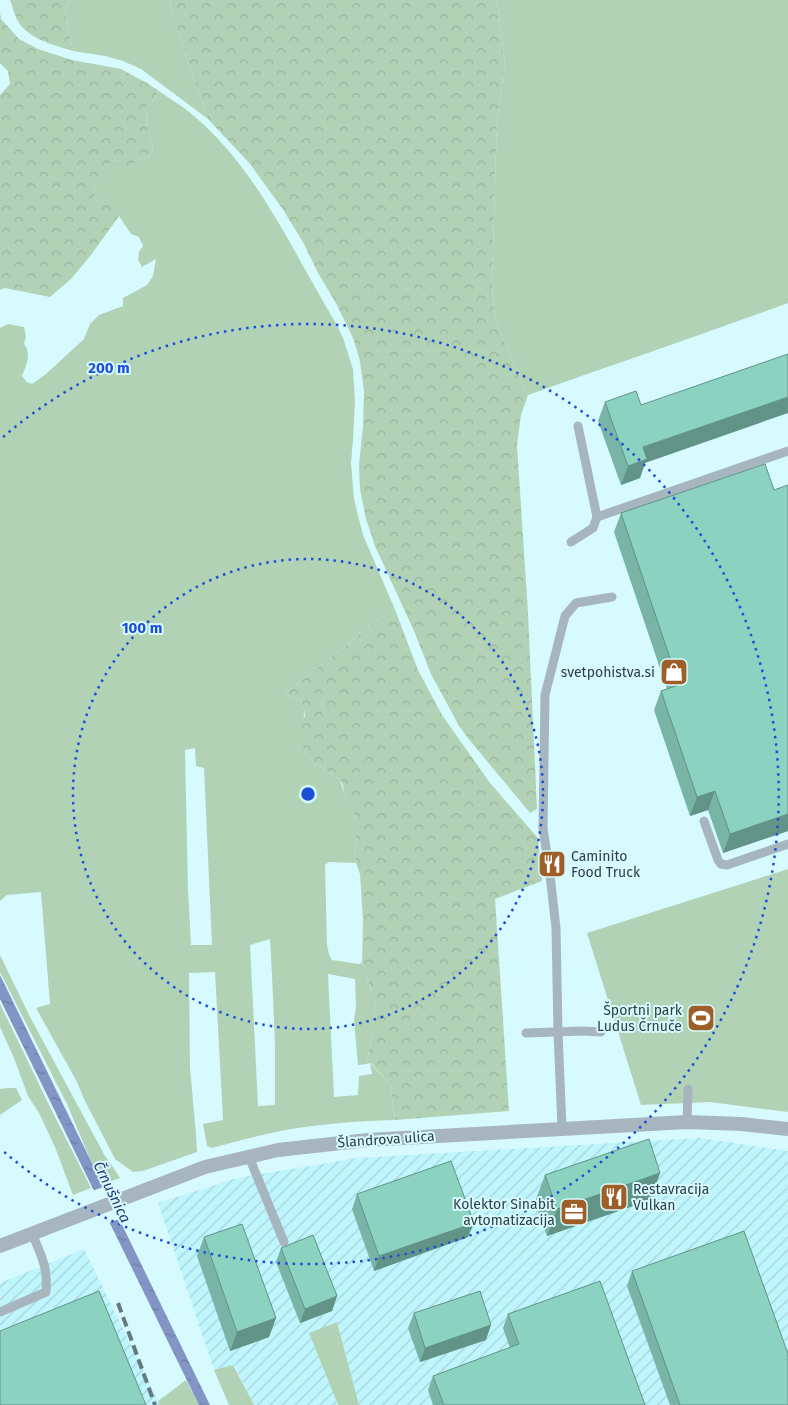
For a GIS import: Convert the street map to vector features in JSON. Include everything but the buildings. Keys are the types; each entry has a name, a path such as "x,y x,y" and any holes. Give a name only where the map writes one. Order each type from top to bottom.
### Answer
{"street":[{"name":"Šlandrova ulica","path":"0,1246 205,1167 278,1150 368,1140 687,1122 741,1124 788,1129"}],"lane":[{"path":"571,542 592,528 597,517 578,426"},
{"path":"597,517 788,451"},
{"path":"562,1128 556,928 543,828 544,696 565,616 576,603 612,597"},
{"path":"704,821 721,864 727,864 788,844"},
{"path":"526,1033 601,1032"},
{"path":"687,1122 688,1089"},
{"path":"249,1157 284,1242"},
{"path":"0,1312 46,1292 47,1280 44,1262 32,1233"}],"shaded area":[{"path":"700,1138 788,1151 788,1405 359,1405 337,1322 309,1333 338,1405 254,1405 234,1365 214,1370 158,1203 237,1178 357,1158"},
{"path":"84,1249 160,1405 0,1405 0,1283"}],"green space":[{"path":"10,0 71,0 65,9 73,51 48,43 25,30 15,15"},
{"path":"71,0 170,0 171,13 208,119 141,69 105,56 73,51 65,9"},
{"path":"170,0 495,0 498,8 505,64 497,120 492,286 495,320 528,395 521,415 517,445 528,613 537,809 530,813 467,737 431,674 414,631 375,546 366,519 360,489 359,465 364,391 360,361 353,338 304,244 284,211 250,164 208,119 171,13"},
{"path":"495,0 788,0 788,303 528,395 495,320 492,286 497,120 505,64 498,8"},
{"path":"0,12 1,19 19,39 38,49 72,60 121,69 159,91 146,108 147,129 153,146 152,155 128,166 117,160 101,172 93,191 98,202 112,205 119,216 71,279 50,297 5,288 0,290 0,95 10,84 8,71 0,63"},
{"path":"159,91 184,108 209,130 232,155 270,209 337,325 353,369 355,401 351,463 354,499 363,535 394,607 285,694 300,700 304,709 303,748 314,763 340,780 344,793 359,820 355,845 356,863 329,862 325,865 327,945 332,960 362,963 366,969 366,976 374,997 375,1014 367,1064 358,1065 354,1020 356,1007 355,979 328,974 334,1097 358,1095 359,1076 372,1074 370,1063 390,1084 395,1120 309,1126 280,1131 212,1148 207,1146 203,1124 223,1120 215,972 189,973 190,1068 197,1152 143,1171 133,1172 115,1159 77,1082 36,1008 50,1004 41,892 7,895 0,901 0,328 8,324 24,327 26,337 24,344 28,355 22,376 27,382 32,384 46,374 84,339 90,324 99,315 123,306 123,298 147,285 153,276 156,259 142,267 138,260 139,252 143,246 139,237 131,234 119,216 98,202 93,191 101,172 107,165 117,160 128,165 152,155 153,146 147,129 146,108","holes":["195,748 196,766 204,768 212,945 191,945 185,750","270,939 275,1043 275,1105 258,1106 250,945"]},
{"path":"394,607 418,670 442,715 490,783 538,838 542,881 495,899 509,1111 395,1120 390,1084 371,1063 367,1064 375,1014 374,997 366,976 366,969 362,963 363,920 360,874 356,863 355,845 358,820 344,793 340,780 314,763 303,748 296,724 305,717 304,709 300,700 285,694"},
{"name":"Športni park Ludus Črnuče","path":"788,869 788,1112 710,1102 641,1105 587,933"},
{"path":"0,955 30,1017 105,1156 120,1178 101,1185 67,1104 0,972"},
{"path":"0,1004 91,1188 73,1195 55,1147 39,1113 28,1096 0,1027"},
{"path":"16,1088 22,1100 0,1115 0,1089"},
{"path":"337,1322 359,1405 338,1405 309,1333"},
{"path":"233,1365 254,1405 229,1405 214,1370"},
{"path":"186,1380 199,1405 160,1405 158,1401"}],"water":[{"name":"Črnušnica","path":"0,975 210,1405 199,1405 0,999"}],"pier":[{"path":"106,1186 122,1218 108,1223 92,1191"}],"railway":[{"path":"118,1303 155,1405"}],"place":[{"name":"svetpohistva.si","path":"674,672"},
{"name":"Caminito Food Truck","path":"552,864"},
{"name":"Športni park Ludus Črnuče","path":"701,1018"},
{"name":"Restavracija Vulkan","path":"614,1197"},
{"name":"Kolektor Sinabit avtomatizacija","path":"574,1212"}]}
